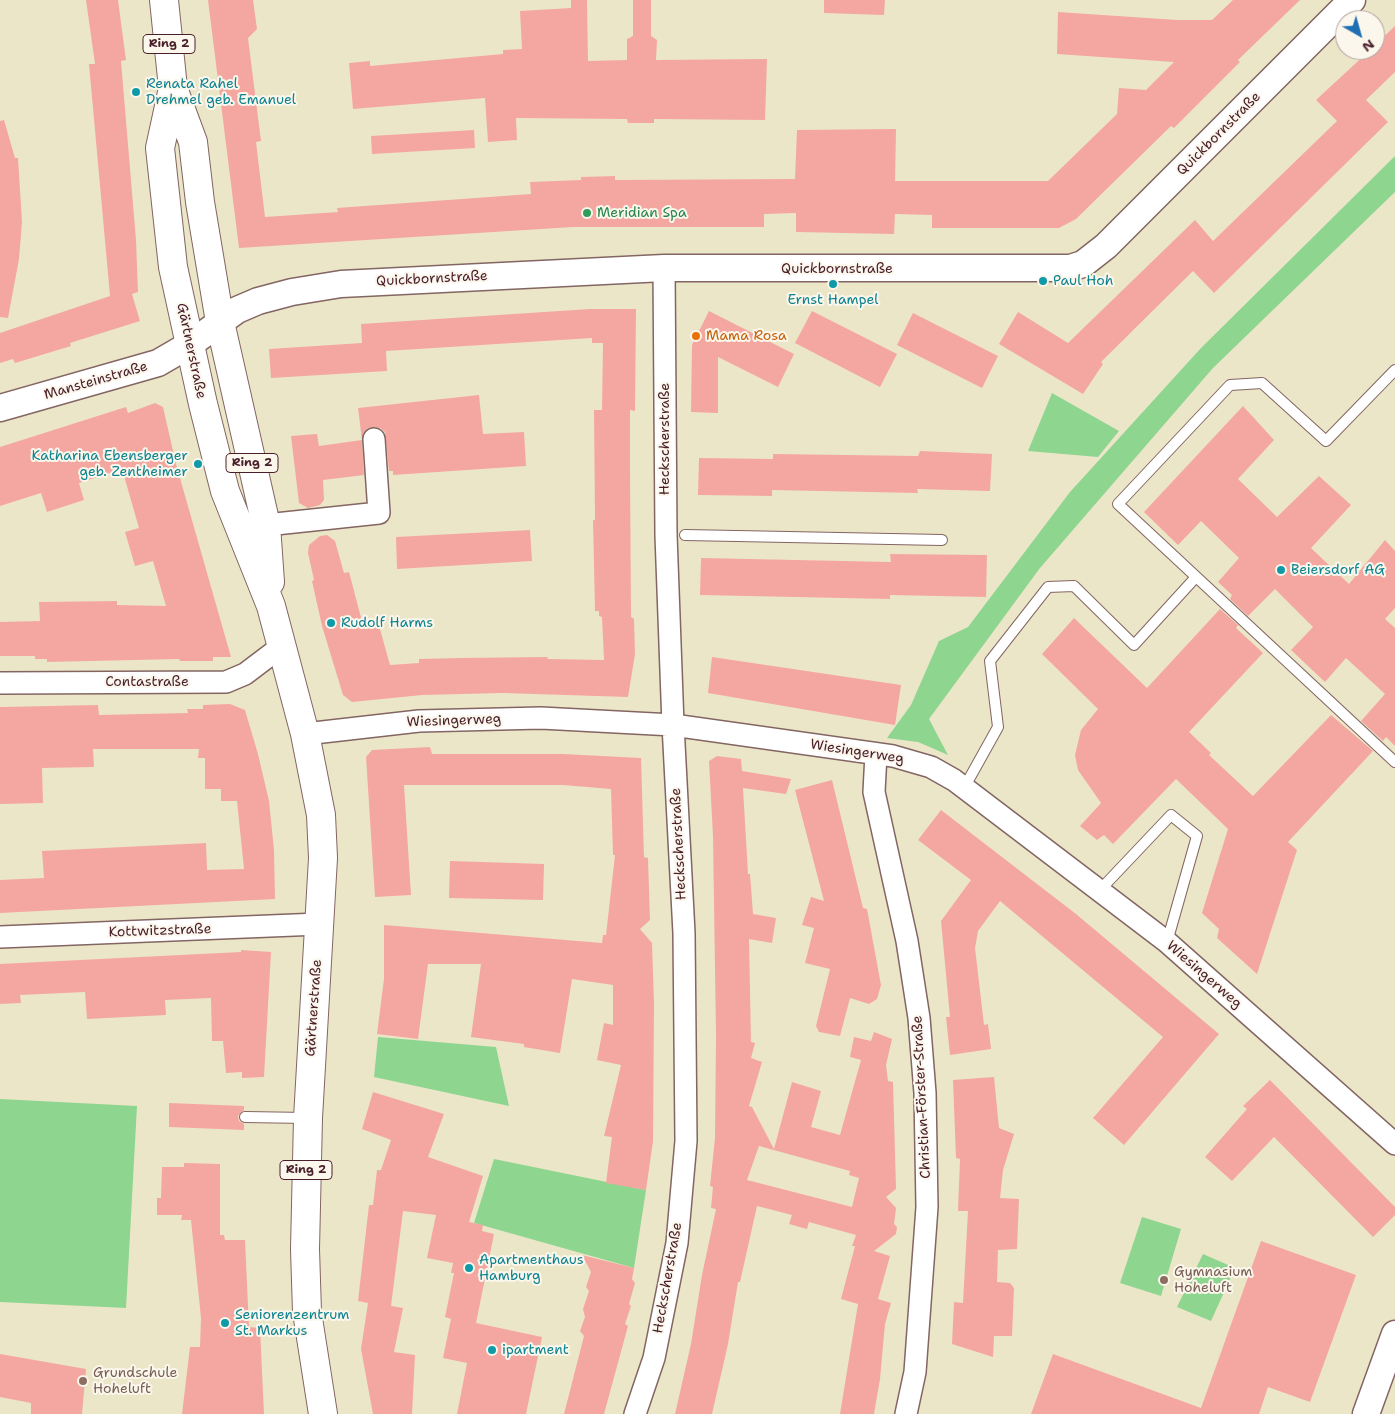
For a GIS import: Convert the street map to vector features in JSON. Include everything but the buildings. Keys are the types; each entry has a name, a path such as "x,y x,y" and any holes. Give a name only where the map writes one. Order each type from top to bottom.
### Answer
{"main road":[{"name":"Gärtnerstraße","path":"164,0 173,88 193,142 200,202 220,322 266,525 271,606"},
{"name":"Gärtnerstraße","path":"173,88 160,148 169,245 189,345 225,491 271,606 305,734 321,815 323,858 308,1118 304,1236 307,1312 323,1414"}],"street":[{"name":"Quickbornstraße","path":"189,345 237,310 258,301 299,290 341,284 664,268 1070,268 1083,264 1106,246 1352,0"},
{"name":"Heckscherstraße","path":"634,1414 654,1358 677,1243 686,1141 684,933 673,725 666,535 664,268"},
{"name":"Mansteinstraße","path":"0,408 158,363 189,345"},
{"path":"266,525 379,513 374,439"},
{"name":"Contastraße","path":"0,683 226,682 246,674 282,646"},
{"name":"Wiesingerweg","path":"305,734 409,722 541,718 673,725 894,756 931,767 964,788 1167,942 1395,1144"},
{"name":"Christian-Förster-Straße","path":"876,754 874,792 906,941 920,1018 925,1093 927,1208 915,1372 906,1414"},
{"name":"Kottwitzstraße","path":"0,937 319,924"},
{"path":"1366,1414 1395,1334"}],"lane":[{"path":"1395,370 1326,440 1262,383 1230,385 1118,504 1395,762"},
{"path":"685,535 942,540"},
{"path":"964,788 998,726 990,662 1048,587 1074,586 1134,645 1196,577"},
{"path":"1100,890 1171,815 1197,836 1167,942"},
{"path":"245,1117 308,1118"}],"green space":[{"path":"1395,156 1395,192 1213,368 1040,568 929,719 948,755 918,742 887,738 911,705 939,641 968,627 1070,492 1201,348"},
{"path":"1052,393 1119,431 1098,457 1028,451"},
{"path":"378,1037 496,1047 509,1106 374,1077"},
{"path":"0,1099 137,1106 126,1308 0,1302"},
{"path":"494,1159 646,1190 634,1268 474,1223"},
{"path":"1142,1217 1181,1229 1161,1296 1120,1283"},
{"path":"1203,1254 1235,1268 1211,1321 1177,1307"}],"place":[{"name":"Renata Rahel Drehmel geb. Emanuel","path":"136,92"},
{"name":"Meridian Spa","path":"587,213"},
{"name":"Paul Hoh","path":"1043,281"},
{"name":"Ernst Hampel","path":"833,284"},
{"name":"Mama Rosa","path":"696,336"},
{"name":"Katharina Ebensberger geb. Zentheimer","path":"198,464"},
{"name":"Beiersdorf AG","path":"1281,570"},
{"name":"Rudolf Harms","path":"331,623"},
{"name":"Apartmenthaus Hamburg","path":"469,1268"},
{"name":"Gymnasium Hoheluft","path":"1164,1280"},
{"name":"Seniorenzentrum St. Markus","path":"225,1323"},
{"name":"ipartment","path":"492,1350"},
{"name":"Grundschule Hoheluft","path":"83,1381"}]}
